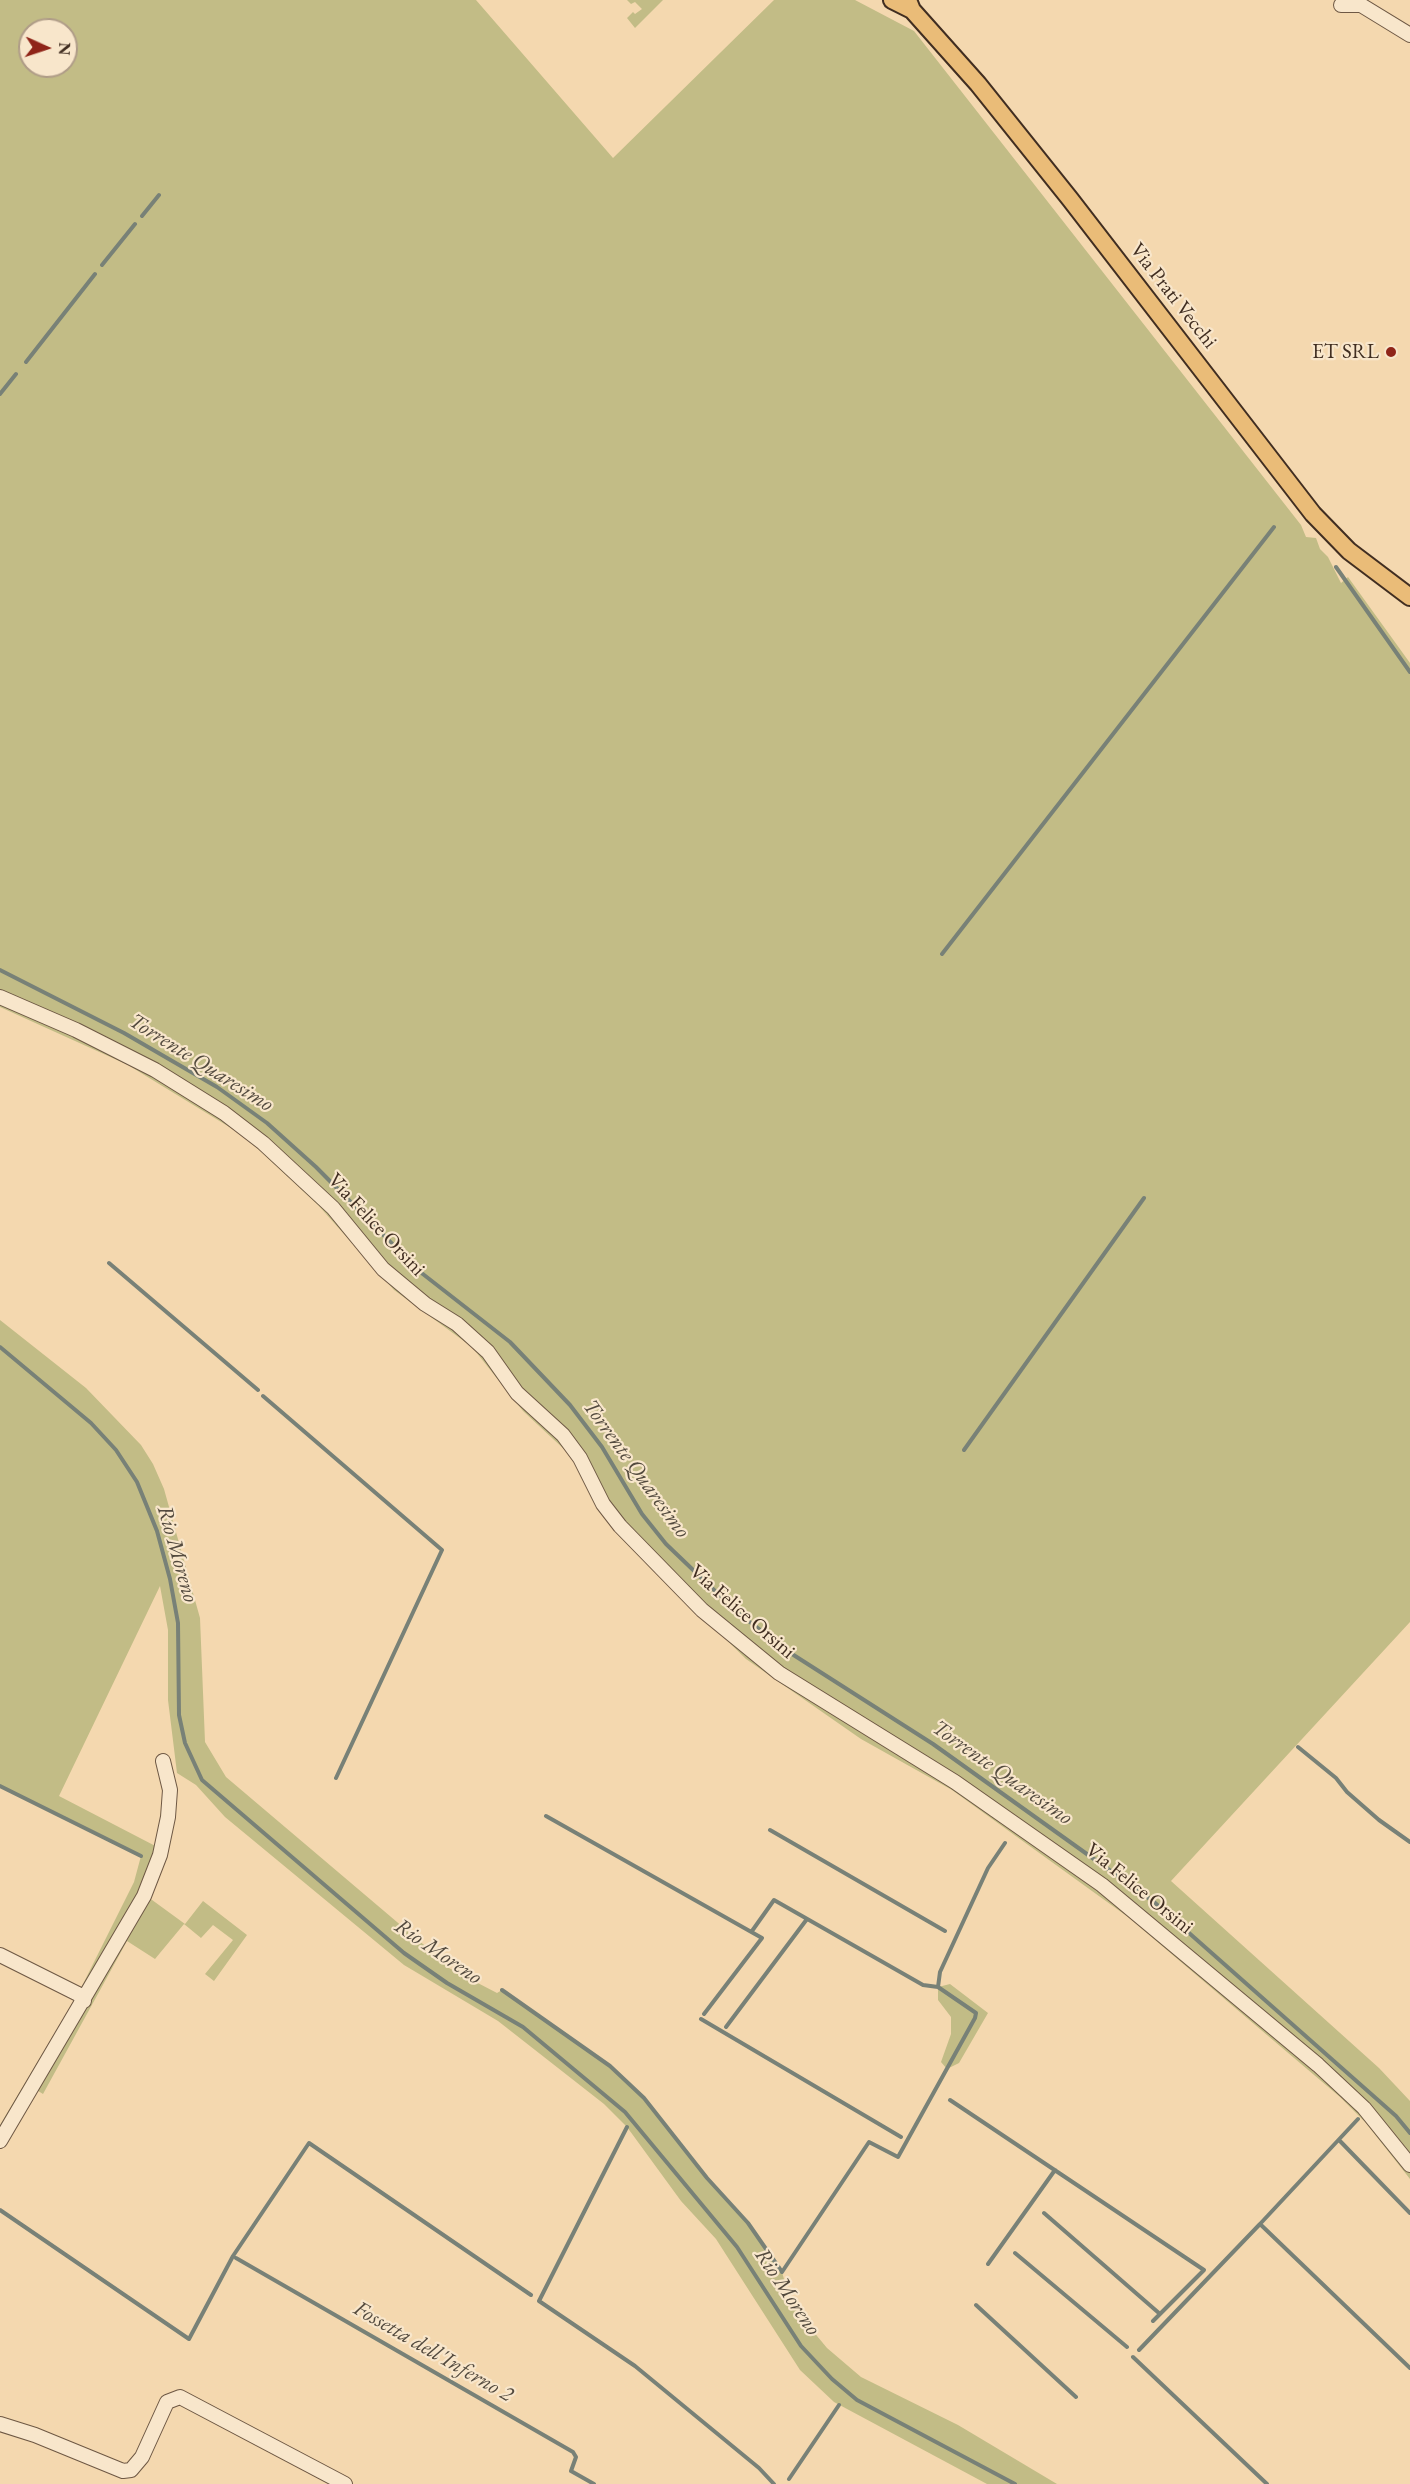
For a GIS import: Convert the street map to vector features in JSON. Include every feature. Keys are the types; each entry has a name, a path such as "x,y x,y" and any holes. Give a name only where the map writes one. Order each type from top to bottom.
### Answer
{"main road":[{"name":"Via Prati Vecchi","path":"892,0 910,5 978,84 1313,514 1357,557 1410,597"}],"street":[{"path":"1341,5 1361,5 1410,35"},
{"name":"Via Felice Orsini","path":"0,997 76,1030 154,1070 216,1108 263,1143 333,1208 382,1269 425,1304 458,1324 488,1352 517,1394 562,1435 580,1458 603,1504 620,1526 716,1623 779,1673 955,1782 1102,1885 1318,2065 1364,2108 1410,2164"},
{"path":"0,2141 144,1896 160,1855 168,1816 170,1790 163,1761"},
{"path":"0,1955 78,1994 84,2001"},
{"path":"0,2424 35,2435 123,2471 130,2470 142,2457 167,2402 180,2397 345,2484"}],"shaded area":[{"path":"0,0 476,0 613,158 774,0 855,0 914,31 1301,525 1306,537 1316,538 1320,549 1328,557 1341,583 1348,577 1410,663 1410,1622 1171,1881 1379,2068 1410,2101 1410,2179 1365,2122 1340,2097 1128,1917 952,1790 861,1739 746,1659 610,1525 580,1469 566,1451 523,1411 472,1347 394,1290 318,1205 244,1136 128,1065 0,1007"},
{"path":"627,0 663,0 635,28 627,18 633,12 635,14 642,9 635,2 631,4"},
{"path":"0,1320 86,1388 141,1445 153,1464 164,1489 200,1618 205,1742 226,1777 430,1950 450,1960 447,1967 497,1993 502,1990 610,2066 638,2092 675,2135 707,2178 759,2237 782,2272 789,2297 798,2313 827,2348 861,2377 958,2425 1057,2484 987,2484 834,2402 800,2370 716,2239 681,2201 627,2127 604,2104 498,2021 404,1965 225,1817 196,1785 177,1773 168,1700 168,1630 160,1586 59,1796 165,1851 148,1897 185,1924 203,1901 247,1935 214,1981 205,1974 233,1940 213,1925 201,1938 184,1924 155,1959 127,1941 43,2094 32,2087 0,2141 0,2125 78,1994 134,1882 141,1856 0,1786"},
{"path":"950,1984 988,2013 959,2063 947,2069 941,2062 951,2034 951,2017 938,2000 938,1987"}],"waterway":[{"path":"142,216 159,195"},
{"path":"102,265 135,224"},
{"path":"26,362 95,274"},
{"path":"0,394 16,374"},
{"path":"942,954 1274,527"},
{"path":"1336,567 1410,672"},
{"name":"Torrente Quaresimo","path":"0,970 124,1033 217,1087 267,1123 316,1167 419,1271 510,1342 570,1405 602,1447 642,1514 666,1544 738,1613 792,1654 933,1744 1154,1902 1396,2116 1410,2133"},
{"path":"964,1450 1144,1198"},
{"path":"109,1263 258,1390"},
{"name":"Rio Moreno","path":"0,1347 91,1423 116,1450 137,1482 157,1531 170,1579 178,1623 179,1715 185,1743 202,1780 404,1953 447,1983 523,2027 625,2112 737,2247 801,2346 832,2379 857,2400 1015,2484"},
{"path":"263,1396 442,1550 336,1778"},
{"path":"1298,1747 1336,1778 1347,1792 1379,1820 1410,1842"},
{"path":"0,1786 141,1856"},
{"path":"546,1816 762,1938 704,2014"},
{"path":"770,1830 945,1931"},
{"path":"502,1990 610,2066 644,2098 707,2178 748,2223 782,2272 869,2142 898,2157 975,2018 976,2013 938,1987 940,1972 988,1868 1005,1843"},
{"path":"752,1931 774,1900 923,1985 938,1987"},
{"path":"726,2027 807,1919"},
{"path":"701,2019 901,2137"},
{"path":"950,2100 1204,2270 1153,2321"},
{"path":"1260,2224 1358,2119"},
{"path":"627,2127 539,2301 635,2366 759,2468 774,2484"},
{"path":"1339,2140 1410,2213"},
{"path":"0,2210 189,2339 233,2256 309,2143 531,2295"},
{"path":"988,2264 1055,2170"},
{"path":"1044,2213 1160,2314"},
{"path":"1139,2350 1260,2224 1410,2368"},
{"path":"1015,2253 1127,2347"},
{"name":"Fossetta dell'Inferno 2","path":"236,2258 573,2452 576,2457 571,2471 594,2484"},
{"path":"976,2305 1076,2397"},
{"path":"1133,2357 1267,2484"},
{"path":"789,2479 839,2405"}],"place":[{"name":"ET SRL","path":"1391,352"}]}
